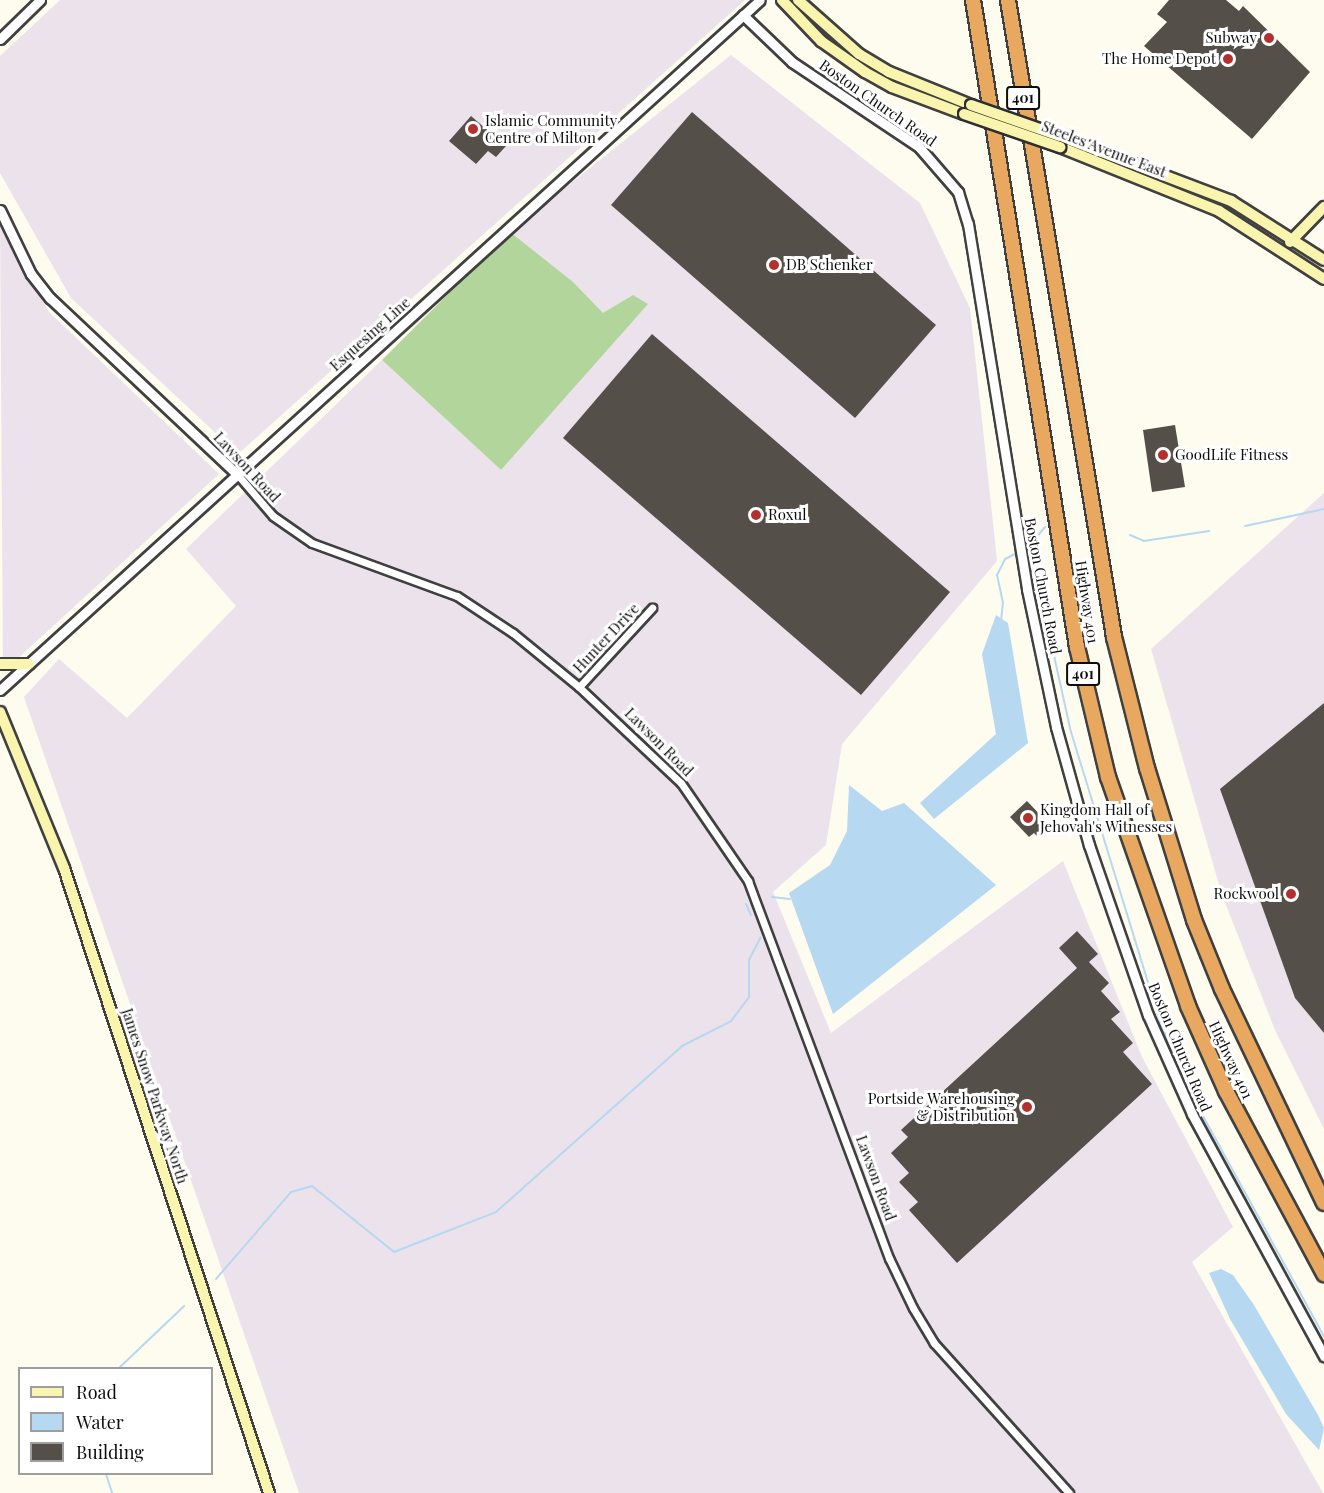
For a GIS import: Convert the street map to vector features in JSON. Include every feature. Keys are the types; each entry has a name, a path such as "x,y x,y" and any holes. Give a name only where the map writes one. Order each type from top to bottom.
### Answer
{"highway":[{"name":"Highway 401","path":"973,0 1077,647 1108,777 1188,1006 1237,1112 1324,1274"},
{"name":"Highway 401","path":"1008,0 1114,637 1147,768 1194,920 1222,989 1324,1203"}],"main road":[{"name":"Steeles Avenue East","path":"782,0 821,41 864,72 1231,201 1324,260"},
{"name":"Steeles Avenue East","path":"798,0 831,32 879,66 967,109"},
{"name":"Steeles Avenue East","path":"1060,142 1219,211 1284,250 1324,279"},
{"path":"1284,250 1324,207"},
{"path":"0,664 29,664"},
{"name":"James Snow Parkway North","path":"0,712 64,868 269,1493"},
{"path":"0,734 13,742"}],"street":[{"path":"0,39 40,0"},
{"name":"Esquesing Line","path":"0,690 760,0"},
{"name":"Boston Church Road","path":"743,15 792,62 919,147 958,192 968,224 1027,589 1056,727 1089,845 1148,1015 1192,1114 1324,1356"},
{"name":"Lawson Road","path":"0,210 31,274 50,298 237,474 290,529 340,555 457,596 513,633 579,687 681,783 748,881 903,1289 934,1343 1069,1493"},
{"name":"Hunter Drive","path":"579,687 652,608"}],"shaded area":[{"path":"60,0 745,0 238,454 71,298 0,173 0,56"},
{"path":"731,55 920,203 970,308 997,561 842,744 826,845 773,892 831,1033 1063,861 1142,1057 1233,1227 1192,1262 1323,1493 299,1493 24,697 59,659 127,718 236,606 186,549 382,360 501,470 633,295 603,314 510,232"},
{"path":"0,218 48,311 219,474 3,672"},
{"name":"Rockwool","path":"1324,493 1324,1129 1275,1030 1222,895 1151,649"}],"green space":[{"path":"510,232 573,282 603,313 633,295 648,304 501,470 382,360"}],"water":[{"path":"996,615 1008,623 1028,743 934,819 920,803 996,734 982,654"},
{"path":"849,785 882,811 904,803 996,885 833,1014 789,893 830,865 847,831"},
{"path":"1221,1269 1233,1275 1254,1305 1318,1415 1324,1428 1319,1450 1286,1414 1230,1319 1209,1273"}],"building":[{"name":"The Home Depot","path":"1169,0 1226,0 1239,11 1243,6 1310,72 1252,139 1144,46 1167,22 1157,14"},
{"name":"DB Schenker","path":"692,112 936,325 855,418 611,205"},
{"name":"Islamic Community Centre of Milton","path":"471,116 506,146 496,157 488,151 476,164 449,141"},
{"name":"Roxul","path":"652,334 950,592 861,695 563,438"},
{"name":"GoodLife Fitness","path":"1175,425 1185,487 1152,492 1143,430"},
{"name":"Rockwool","path":"1324,703 1324,1033 1295,998 1220,789"},
{"name":"Kingdom Hall of Jehovah's Witnesses","path":"1027,801 1045,820 1041,823 1047,830 1039,838 1034,833 1029,837 1010,817"},
{"name":"Portside Warehousing & Distribution","path":"1077,931 1098,954 1089,962 1109,983 1101,991 1120,1012 1111,1019 1133,1043 1123,1052 1152,1084 957,1263 909,1210 918,1202 899,1182 909,1173 891,1153 908,1137 901,1130 1077,968 1059,948"}],"waterway":[{"path":"1245,526 1324,509"},
{"path":"1045,527 1034,540 1043,606 1071,732 1161,1025 1204,1118 1324,1336"},
{"path":"1130,535 1144,541 1209,531"},
{"path":"1001,621 1003,603 997,575 1005,559 1015,554"},
{"path":"772,897 790,899"},
{"path":"746,904 751,915"},
{"path":"216,1279 291,1192 312,1186 394,1252 496,1212 682,1046 731,1021 749,997 749,960 760,938"},
{"path":"120,1367 184,1306"},
{"path":"106,1475 112,1493"}],"place":[{"name":"Subway","path":"1269,38"},
{"name":"The Home Depot","path":"1228,59"},
{"name":"Islamic Community Centre of Milton","path":"473,129"},
{"name":"DB Schenker","path":"774,265"},
{"name":"GoodLife Fitness","path":"1163,455"},
{"name":"Roxul","path":"756,515"},
{"name":"Kingdom Hall of Jehovah's Witnesses","path":"1028,818"},
{"name":"Rockwool","path":"1291,894"},
{"name":"Portside Warehousing & Distribution","path":"1027,1107"}]}
